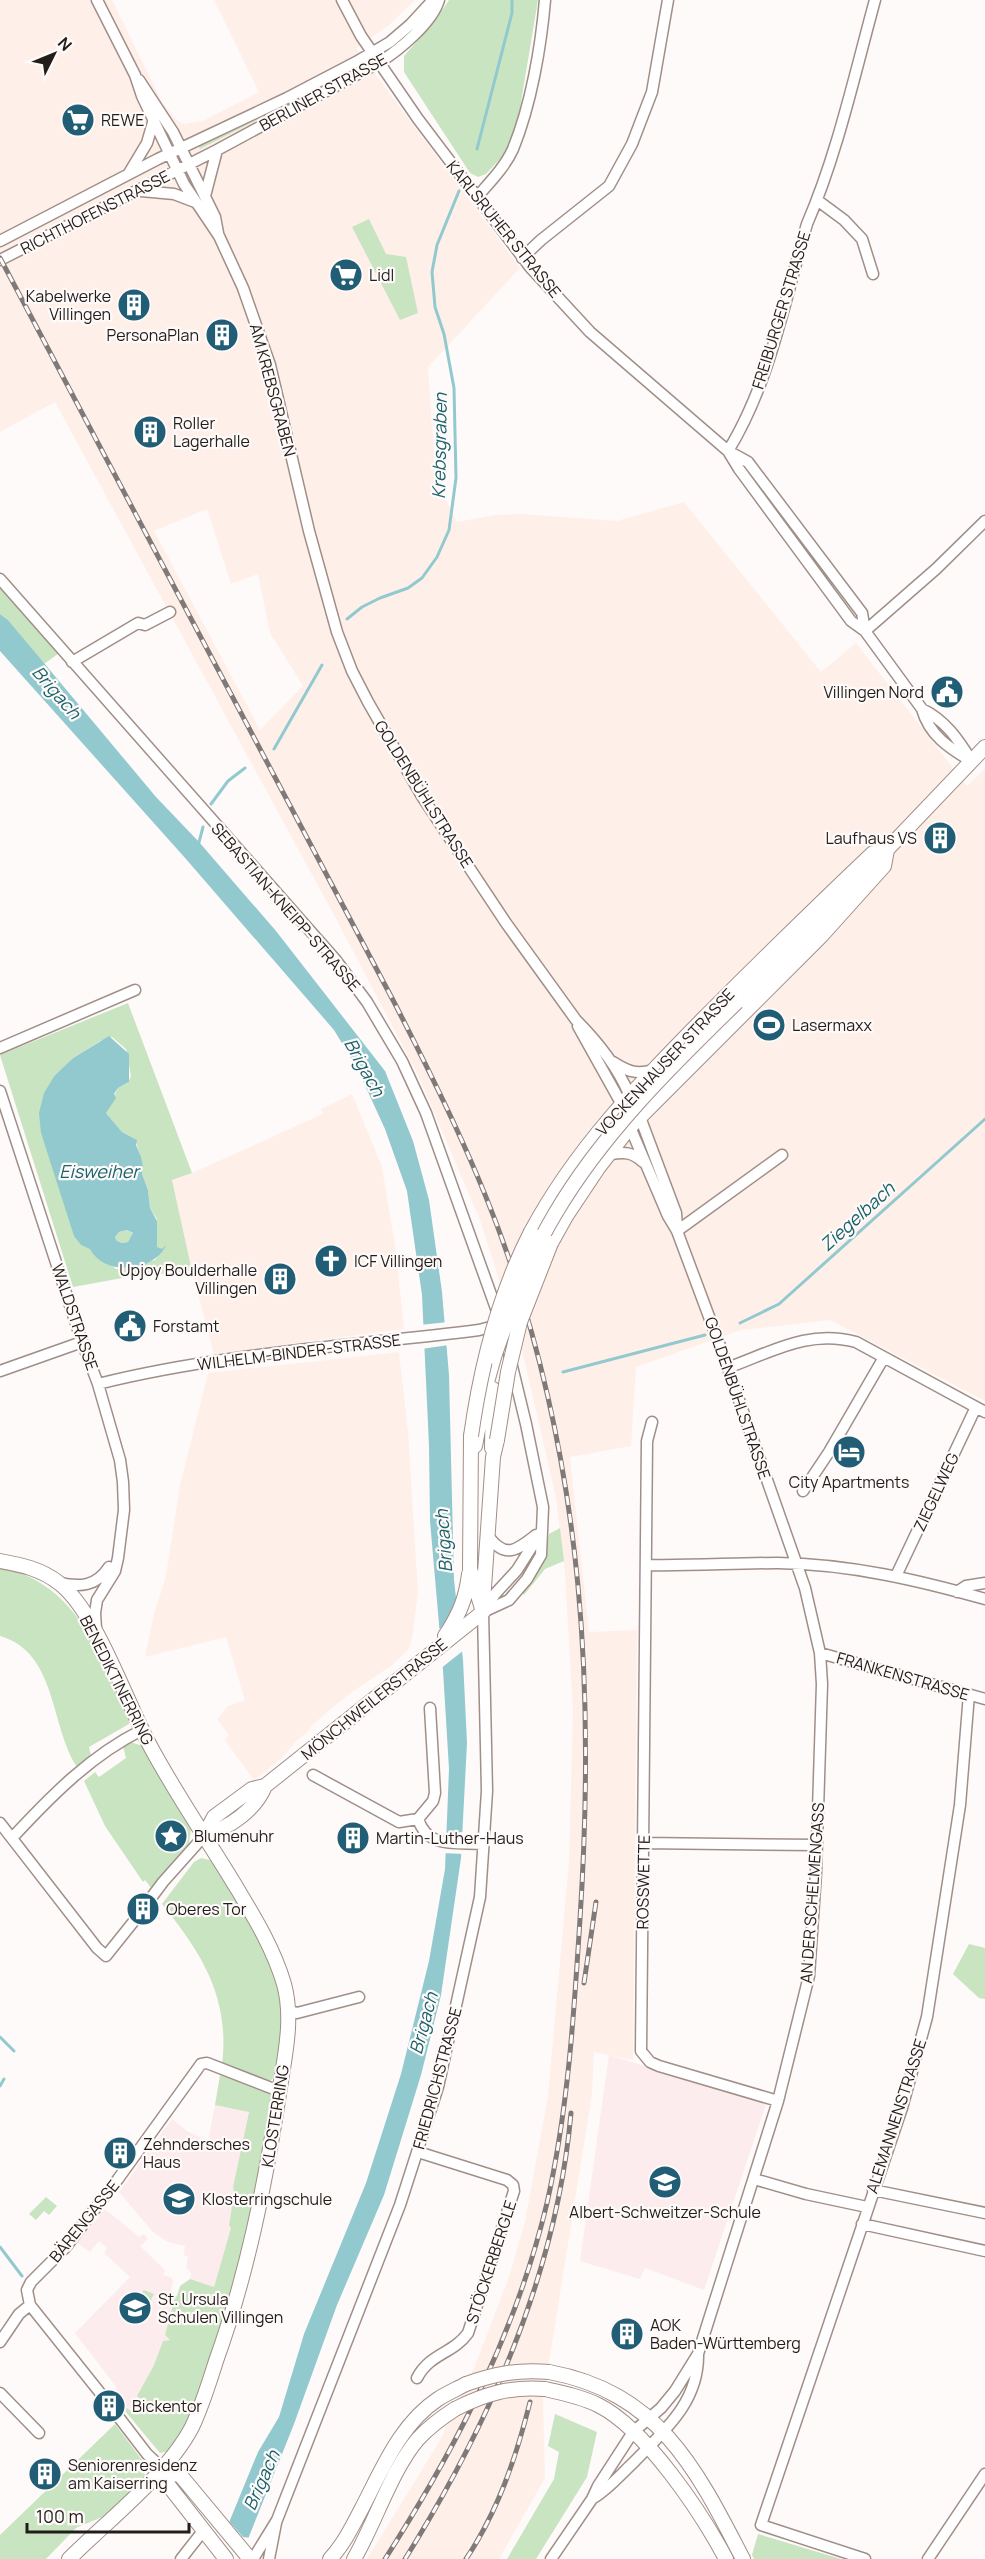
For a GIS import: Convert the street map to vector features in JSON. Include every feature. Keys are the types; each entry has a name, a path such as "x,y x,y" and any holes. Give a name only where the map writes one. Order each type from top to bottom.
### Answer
{"main road":[{"name":"VOCKENHAUSER STRASSE","path":"484,1438 487,1382 494,1357 531,1259 555,1214 594,1155 632,1110 985,747"},
{"name":"VOCKENHAUSER STRASSE","path":"483,1612 493,1457 484,1438 483,1365 504,1291 531,1232 548,1200 580,1154 625,1099 805,917 873,853 887,850"},
{"name":"VOCKENHAUSER STRASSE","path":"483,1612 470,1569 471,1458 484,1438 508,1372 520,1322 551,1243 598,1168 635,1122 822,935 884,866 887,850"},
{"name":"BENEDIKTINERRING","path":"0,1561 31,1567 59,1583 78,1602 96,1633 142,1730 204,1836"},
{"path":"431,1652 460,1615 470,1569"},
{"name":"MÖNCHWEILERSTRASSE","path":"204,1836 214,1817 252,1789 265,1786 483,1612"},
{"name":"KLOSTERRING","path":"69,2559 162,2468 191,2427 226,2333 253,2238 271,2146 287,2041 288,2011 285,1986 271,1948 204,1836"},
{"path":"330,2559 352,2527 404,2432 437,2400 466,2384 490,2375 515,2371 549,2372 576,2377 603,2388 650,2417 695,2474 743,2559"},
{"path":"354,2559 417,2440 436,2422 455,2409 483,2396 508,2389 546,2389 570,2394 599,2405 622,2420 676,2481 699,2512 726,2559"},
{"path":"162,2468 181,2476 250,2558"},
{"path":"162,2468 169,2486 226,2559"}],"street":[{"name":"AM KREBSGRABEN","path":"97,0 135,75 142,96 154,119 176,151 189,164 215,217 219,236"},
{"name":"KARLSRUHER STRASSE","path":"342,0 372,53 456,171 522,258 590,332 728,451 746,479 851,621 865,631 922,709 934,715 957,737 971,761"},
{"name":"BERLINER STRASSE","path":"176,151 287,98 372,53 390,42 411,24 433,0"},
{"name":"BERLINER STRASSE","path":"189,164 396,52 415,34 438,6 439,0"},
{"path":"477,197 512,151 525,113 543,28 545,0"},
{"path":"522,258 609,186 632,144 652,92 668,0"},
{"name":"FREIBURGER STRASSE","path":"728,451 763,379 875,0"},
{"name":"AM KREBSGRABEN","path":"135,75 149,91 176,151 178,170 195,202 219,236 243,288 270,365 313,547"},
{"path":"129,174 147,143 154,119"},
{"path":"205,197 217,150"},
{"name":"RICHTHOFENSTRASSE","path":"0,241 176,151"},
{"name":"RICHTHOFENSTRASSE","path":"0,260 189,164"},
{"path":"137,191 174,194 195,202"},
{"path":"817,200 844,220 862,238 873,274"},
{"path":"865,631 936,569 985,521"},
{"name":"GOLDENBÜHLSTRASSE","path":"313,547 337,632 368,702 447,836 576,1020 592,1035 610,1060 625,1099"},
{"name":"SEBASTIAN-KNEIPP-STRASSE","path":"0,579 334,959 367,1002 402,1061 426,1113 501,1324 526,1424 543,1507 541,1531"},
{"path":"72,662 138,623 146,625 170,612"},
{"path":"0,1048 135,990"},
{"name":"GOLDENBÜHLSTRASSE","path":"576,1020 584,1040 625,1099"},
{"path":"610,1060 632,1073 641,1074 653,1070"},
{"name":"WALDSTRASSE","path":"0,1091 82,1342 98,1384 120,1460 124,1510 115,1571 97,1600 96,1633"},
{"name":"GOLDENBÜHLSTRASSE","path":"635,1122 646,1165 677,1232 797,1564"},
{"name":"GOLDENBÜHLSTRASSE","path":"635,1122 676,1213 677,1232"},
{"path":"611,1154 627,1152 634,1154 646,1165"},
{"path":"677,1232 782,1155"},
{"name":"WILHELM-BINDER-STRASSE","path":"98,1384 157,1371 244,1357 460,1332 501,1324"},
{"path":"727,1368 817,1337 835,1336 856,1342 883,1359 981,1409"},
{"path":"0,1371 82,1342"},
{"path":"803,1491 829,1452 883,1359"},
{"name":"ZIEGELWEG","path":"896,1576 981,1409"},
{"name":"ROSSWETTE","path":"652,1422 647,1440 641,2051 650,2062 659,2066 778,2101"},
{"path":"489,1537 502,1550 511,1551 520,1549 541,1531"},
{"path":"483,1612 495,1594 517,1570 541,1531"},
{"name":"WALDSTRASSE","path":"59,1583 86,1585 96,1582 109,1567 117,1548"},
{"path":"646,1566 797,1564 896,1576 985,1599"},
{"name":"AN DER SCHELMENGASS","path":"592,2499 633,2432 675,2391 698,2354 778,2101 809,1976 822,1684 820,1653 797,1564"},
{"path":"957,1592 966,1586 985,1583"},
{"name":"FRIEDRICHSTRASSE","path":"269,2559 277,2520 418,2152 438,2087 480,1897 479,1844 487,1791 483,1612"},
{"name":"FRANKENSTRASSE","path":"820,1653 985,1700"},
{"name":"ALEMANNENSTRASSE","path":"866,2559 761,2524 902,2108 927,2017 960,1805 969,1694"},
{"path":"313,1775 399,1822 418,1819 432,1801 435,1793 430,1708"},
{"path":"12,1838 67,1782 128,1737 142,1730"},
{"path":"418,1819 423,1832 432,1840 479,1844"},
{"path":"0,1823 106,1956 138,1916"},
{"path":"148,1902 204,1836"},
{"path":"643,1843 816,1845"},
{"path":"288,2011 297,2013 358,1997"},
{"name":"BÄRENGASSE","path":"30,2305 27,2290 31,2282 65,2248 204,2063 279,2091"},
{"name":"STÖCKERBERGLE","path":"417,2378 424,2366 435,2356 457,2346 468,2333 514,2191 513,2185 507,2180 418,2152"},
{"path":"754,2179 806,2194 867,2207"},
{"path":"873,2190 985,2213"},
{"path":"862,2224 985,2251"},
{"path":"0,2342 19,2314 30,2305 105,2399"},
{"name":"AN DER SCHELMENGASS","path":"592,2499 605,2491 664,2433 687,2402 698,2369 698,2354"},
{"path":"0,2393 39,2433"},
{"path":"114,2411 147,2454 162,2468"},
{"path":"928,2559 985,2474"},
{"path":"550,2559 592,2499"},
{"name":"FRIEDRICHSTRASSE","path":"250,2558 277,2520"},
{"path":"181,2559 207,2536"}],"shaded area":[{"path":"0,0 112,0 163,104 178,121 185,124 205,120 259,92 214,0 415,0 388,26 356,48 520,268 428,367 436,480 457,522 495,515 521,514 617,521 684,502 821,672 856,643 967,786 985,769 985,1401 830,1320 741,1330 636,1367 631,1446 570,1457 589,1632 637,1630 633,2060 594,2052 592,2094 543,2400 545,2478 499,2559 367,2559 439,2442 474,2368 508,2280 525,2222 548,2096 569,1862 573,1712 565,1573 556,1498 523,1354 480,1220 419,1077 341,928 55,402 0,432","holes":["207,509 231,584 258,574 270,633 303,686 260,730 154,531"]},
{"path":"352,1094 382,1167 396,1252 404,1329 214,1354 192,1271 172,1180 323,1114 321,1109"},
{"path":"399,1352 408,1432 418,1593 412,1639 408,1650 391,1666 349,1694 311,1726 309,1731 296,1741 282,1758 254,1780 224,1739 229,1735 217,1719 228,1706 245,1700 226,1637 145,1657 154,1614 166,1576 180,1485 208,1373"},
{"name":"Albert-Schweitzer-Schule","path":"609,2055 766,2104 704,2290 645,2268 640,2279 580,2261"},
{"name":"Klosterringschule","path":"215,2105 249,2111 233,2187 229,2224 231,2228 214,2287 190,2279 191,2273 186,2267 188,2257 184,2255 185,2246 168,2242 153,2232 119,2192 172,2119 187,2131 208,2141"},
{"name":"St. Ursula Schulen Villingen","path":"105,2209 139,2237 144,2234 148,2239 140,2246 165,2270 163,2275 171,2277 173,2282 170,2294 176,2296 165,2335 170,2340 163,2342 154,2365 137,2396 143,2402 133,2413 127,2408 122,2413 109,2396 117,2388 75,2333 130,2277 104,2253 107,2248 99,2241 90,2252 77,2243"}],"green space":[{"path":"449,0 538,0 520,108 509,149 486,174 478,177 470,173 404,72 404,56 437,18"},
{"path":"351,68 353,71 200,149 198,145"},
{"path":"369,219 386,254 406,257 418,313 400,320 352,227"},
{"path":"0,579 62,651 44,664 8,620 0,614"},
{"path":"128,1003 192,1173 172,1180 192,1271 128,1277 73,1287 0,1055","holes":["112,1037 126,1049 131,1076 128,1083 118,1088 106,1113 122,1132 135,1139 143,1166 142,1174 148,1190 150,1208 157,1219 156,1248 162,1250 166,1246 155,1260 116,1269 88,1247 41,1133 55,1075 73,1058 100,1041"]},
{"path":"127,1230 134,1234 128,1242 117,1241 115,1237 119,1232"},
{"path":"560,1528 564,1561 545,1569 524,1595 522,1592 542,1557 549,1534"},
{"path":"0,1567 27,1576 49,1589 68,1606 97,1648 130,1721 129,1724 89,1747 91,1756 77,1767 68,1750 42,1674 32,1657 19,1645 0,1636"},
{"path":"130,1742 143,1746 191,1830 189,1843 151,1888 145,1880 143,1882 105,1826 84,1781 95,1772 99,1777 126,1758 123,1746"},
{"path":"201,1858 210,1860 215,1866 244,1910 267,1953 275,1975 282,2024 278,2068 270,2081 222,2065 222,2019 210,1979 190,1941 162,1904 194,1862"},
{"path":"969,1944 985,1948 985,1999 979,1998 953,1974"},
{"path":"220,2075 273,2093 271,2110 247,2229 215,2347 184,2427 169,2451 160,2453 125,2411 127,2408 133,2413 143,2402 137,2396 154,2365 163,2341 170,2340 165,2335 180,2286 190,2279 214,2287 231,2228 229,2225 233,2187 249,2112 215,2105"},
{"path":"46,2197 57,2206 49,2215 44,2211 36,2220 29,2214"},
{"path":"144,2290 154,2294 147,2307 136,2298"},
{"path":"555,2414 597,2432 587,2477 536,2559 507,2559 554,2479 559,2452 548,2446"},
{"path":"115,2424 145,2464 140,2468 147,2477 109,2514 76,2528 46,2559 0,2559 0,2535"},
{"path":"758,2534 841,2559 754,2559 752,2555"}],"water":[{"name":"Brigach","path":"0,614 8,620 156,797 199,842 276,931 385,1071 413,1141 429,1200 442,1292 449,1375 454,1580 463,1660 467,1743 461,1858 441,1995 421,2075 384,2195 337,2305 294,2424 240,2559 214,2559 258,2452 279,2417 304,2334 366,2183 401,2074 429,1961 445,1869 449,1769 430,1521 422,1295 407,1191 385,1129 357,1068 334,1030 186,859 0,651"},
{"name":"Eisweiher","path":"109,1036 129,1054 129,1082 118,1088 114,1094 116,1098 106,1113 122,1132 137,1140 136,1145 143,1166 142,1174 148,1190 150,1208 157,1221 157,1247 162,1249 166,1245 160,1254 141,1266 129,1268 106,1264 90,1249 81,1245 74,1236 41,1133 39,1113 44,1093 55,1075 73,1058","holes":["127,1230 133,1233 128,1242 122,1243 115,1237 119,1232"]}],"pier":[{"path":"448,1322 449,1345 421,1349 420,1325"},
{"path":"452,1617 460,1618 464,1650 440,1669 436,1632"},
{"path":"466,1832 464,1854 442,1853 443,1833"},
{"path":"227,2519 243,2537 251,2538 244,2559 211,2559"}],"waterway":[{"name":"Krebsgraben","path":"477,149 512,13 512,0"},
{"name":"Krebsgraben","path":"347,619 362,607 408,588 422,578 437,557 449,530 456,478 454,388 444,334 435,307 432,272 437,245 459,191"},
{"name":"Krebsgraben","path":"274,749 322,665"},
{"name":"Krebsgraben","path":"211,804 228,781 245,768"},
{"name":"Krebsgraben","path":"198,846 203,827"},
{"name":"Ziegelbach","path":"740,1323 779,1304 985,1119"},
{"name":"Ziegelbach","path":"563,1372 705,1335"},
{"path":"0,2037 14,2051"},
{"path":"0,2086 4,2079"},
{"path":"0,2247 22,2276"}],"tunnel":[{"path":"138,1916 148,1902"}],"railway":[{"path":"0,258 394,1002 456,1127 496,1223 533,1338 553,1420 568,1502 578,1583 584,1666 586,1749 580,1919 572,2026 565,2097 554,2168 534,2251 501,2344 436,2475 385,2559"},
{"path":"584,1983 596,1902"},
{"path":"405,2559 464,2455 491,2401 514,2345 551,2231 563,2172 571,2113"},
{"path":"466,2559 488,2522 505,2484 530,2402"}],"place":[{"name":"REWE","path":"78,120"},
{"name":"Lidl","path":"346,275"},
{"name":"Kabelwerke Villingen","path":"134,305"},
{"name":"PersonaPlan","path":"222,335"},
{"name":"Roller Lagerhalle","path":"150,432"},
{"name":"Villingen Nord","path":"947,692"},
{"name":"Laufhaus VS","path":"940,838"},
{"name":"Lasermaxx","path":"769,1025"},
{"name":"ICF Villingen","path":"331,1261"},
{"name":"Upjoy Boulderhalle Villingen","path":"280,1279"},
{"name":"Forstamt","path":"130,1326"},
{"name":"City Apartments","path":"849,1452"},
{"name":"Blumenuhr","path":"171,1836"},
{"name":"Martin-Luther-Haus","path":"353,1838"},
{"name":"Oberes Tor","path":"143,1909"},
{"name":"Zehndersches Haus","path":"120,2153"},
{"name":"Albert-Schweitzer-Schule","path":"665,2182"},
{"name":"Klosterringschule","path":"179,2199"},
{"name":"St. Ursula Schulen Villingen","path":"135,2308"},
{"name":"AOK Baden-Württemberg","path":"627,2334"},
{"name":"Bickentor","path":"109,2406"},
{"name":"Seniorenresidenz am Kaiserring","path":"45,2474"}]}
